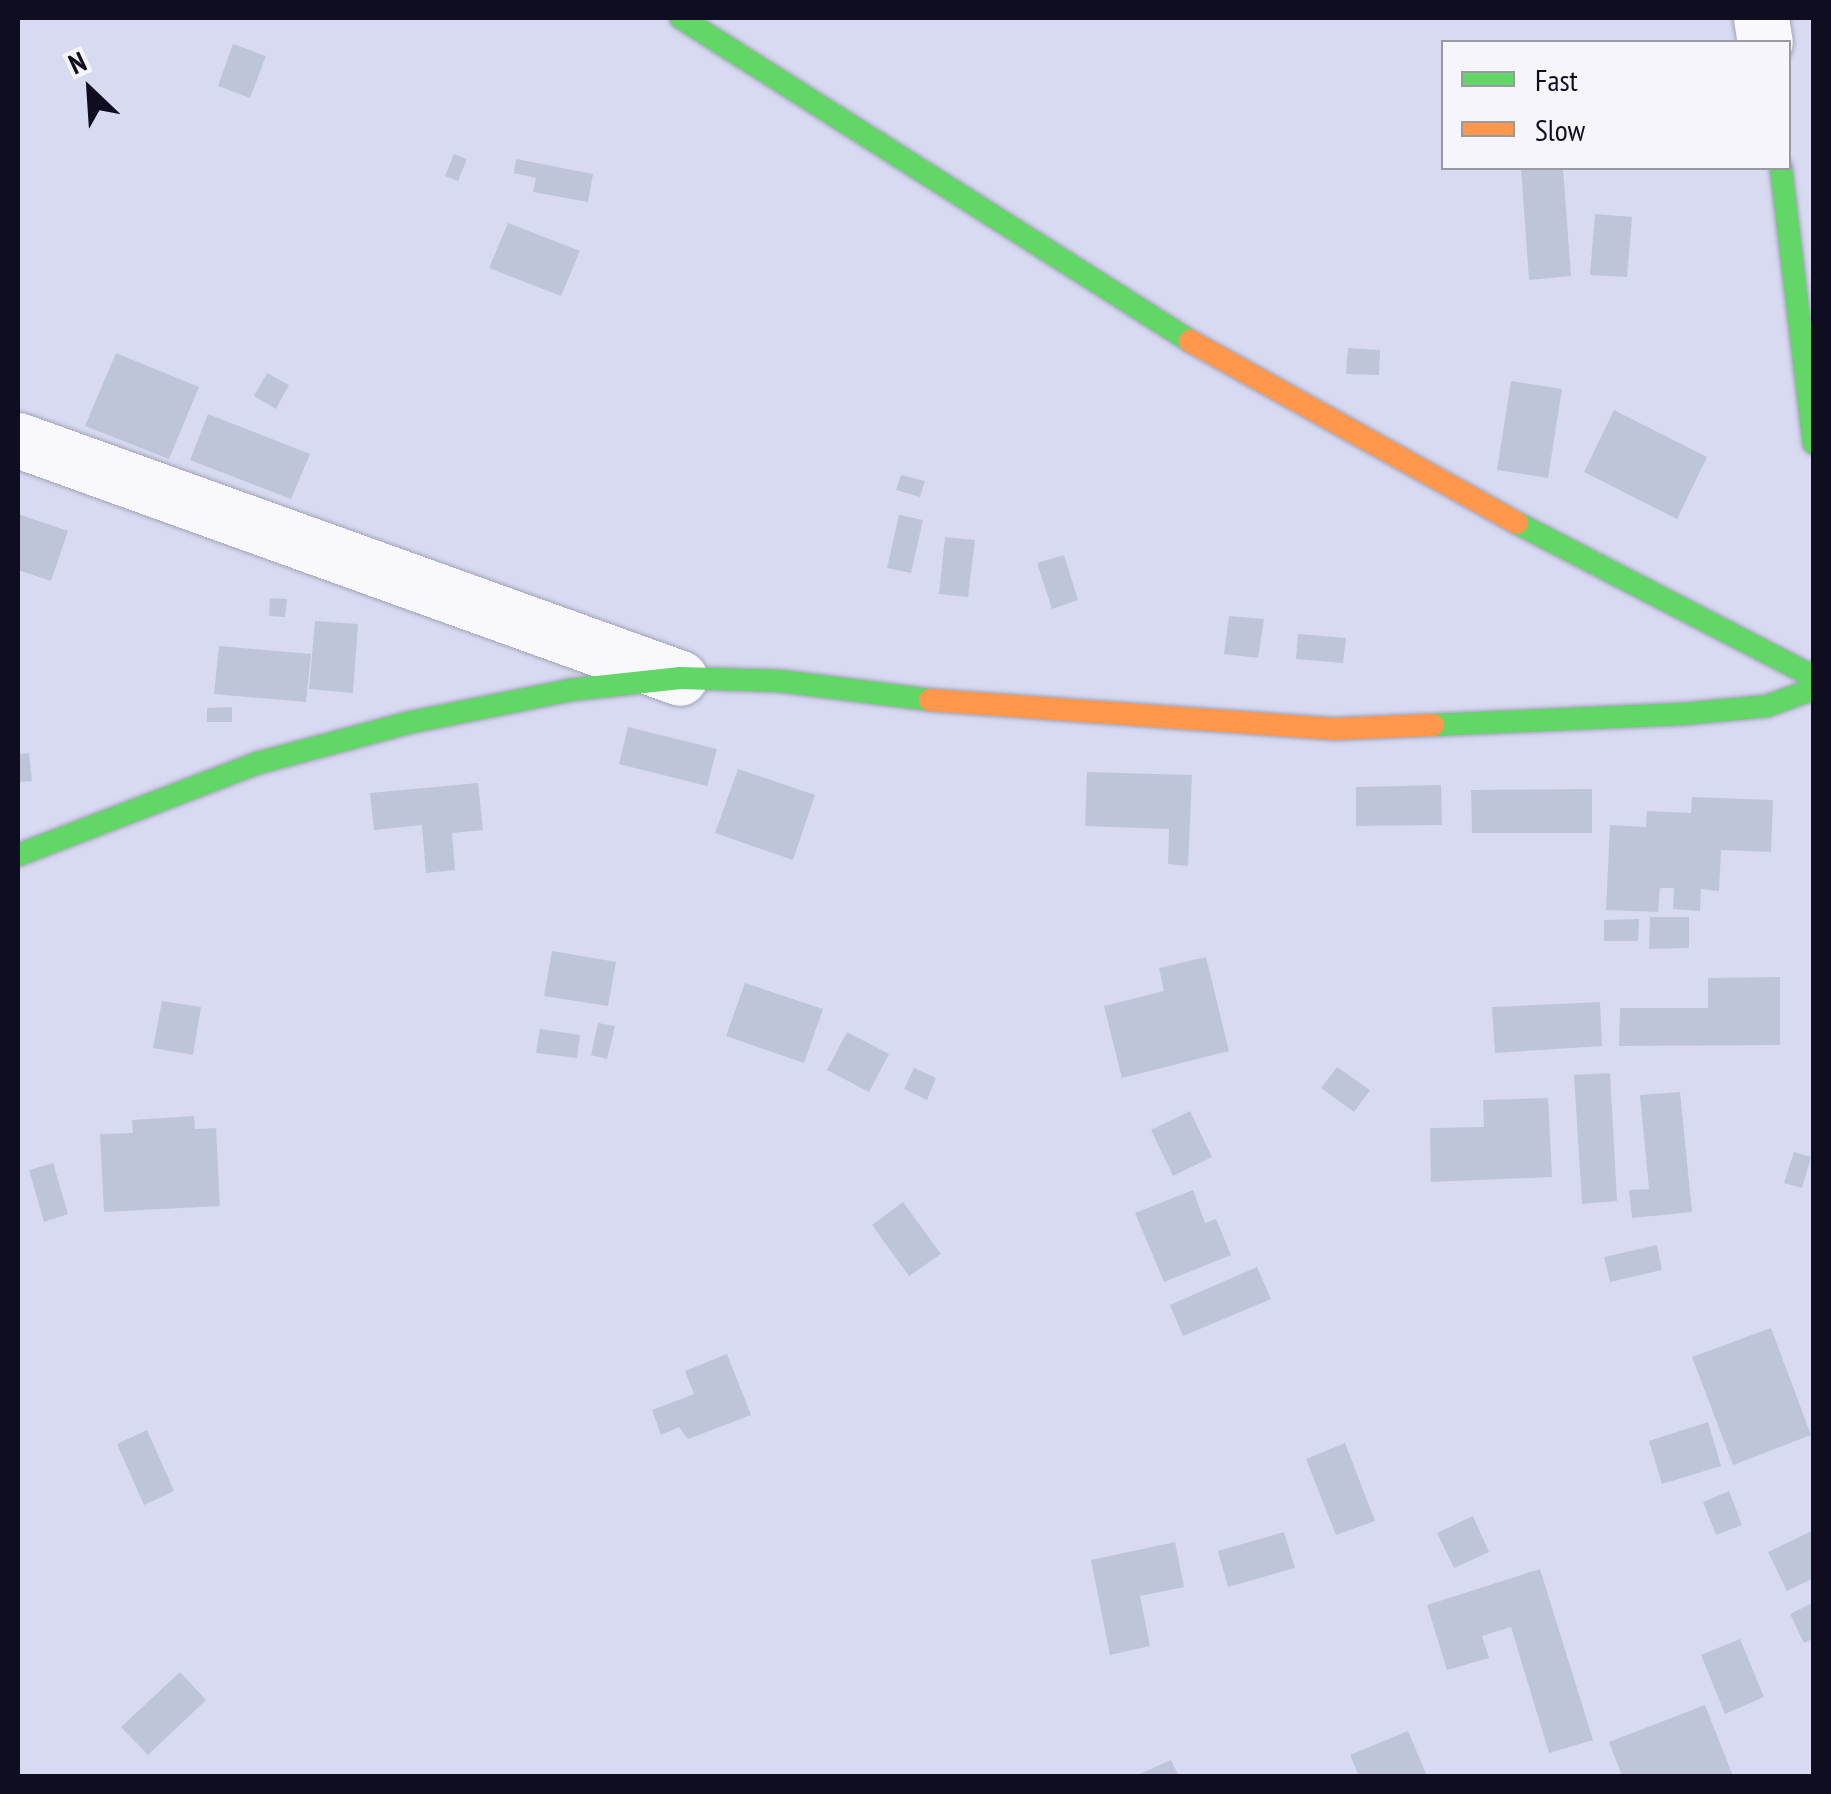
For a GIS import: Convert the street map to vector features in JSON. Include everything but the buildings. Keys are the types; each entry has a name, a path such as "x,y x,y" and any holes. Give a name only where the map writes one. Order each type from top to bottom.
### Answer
{"street":[{"path":"681,18 1196,344 1626,583 1814,677"},
{"path":"1781,170 1814,443"},
{"path":"18,440 680,678"},
{"path":"18,855 295,752 570,690 680,678 780,681 1019,710 1332,728 1683,714 1767,706 1814,689"}],"traffic: fast":[{"path":"681,18 1190,341"},
{"path":"1781,170 1814,443"},
{"path":"1517,523 1814,677"},
{"path":"18,855 258,763 407,723 570,690 680,678 780,681 930,700"},
{"path":"1433,725 1683,714 1767,706 1814,689"}],"traffic: slow":[{"path":"1190,341 1517,523"},
{"path":"930,700 1333,729 1433,725"}]}
